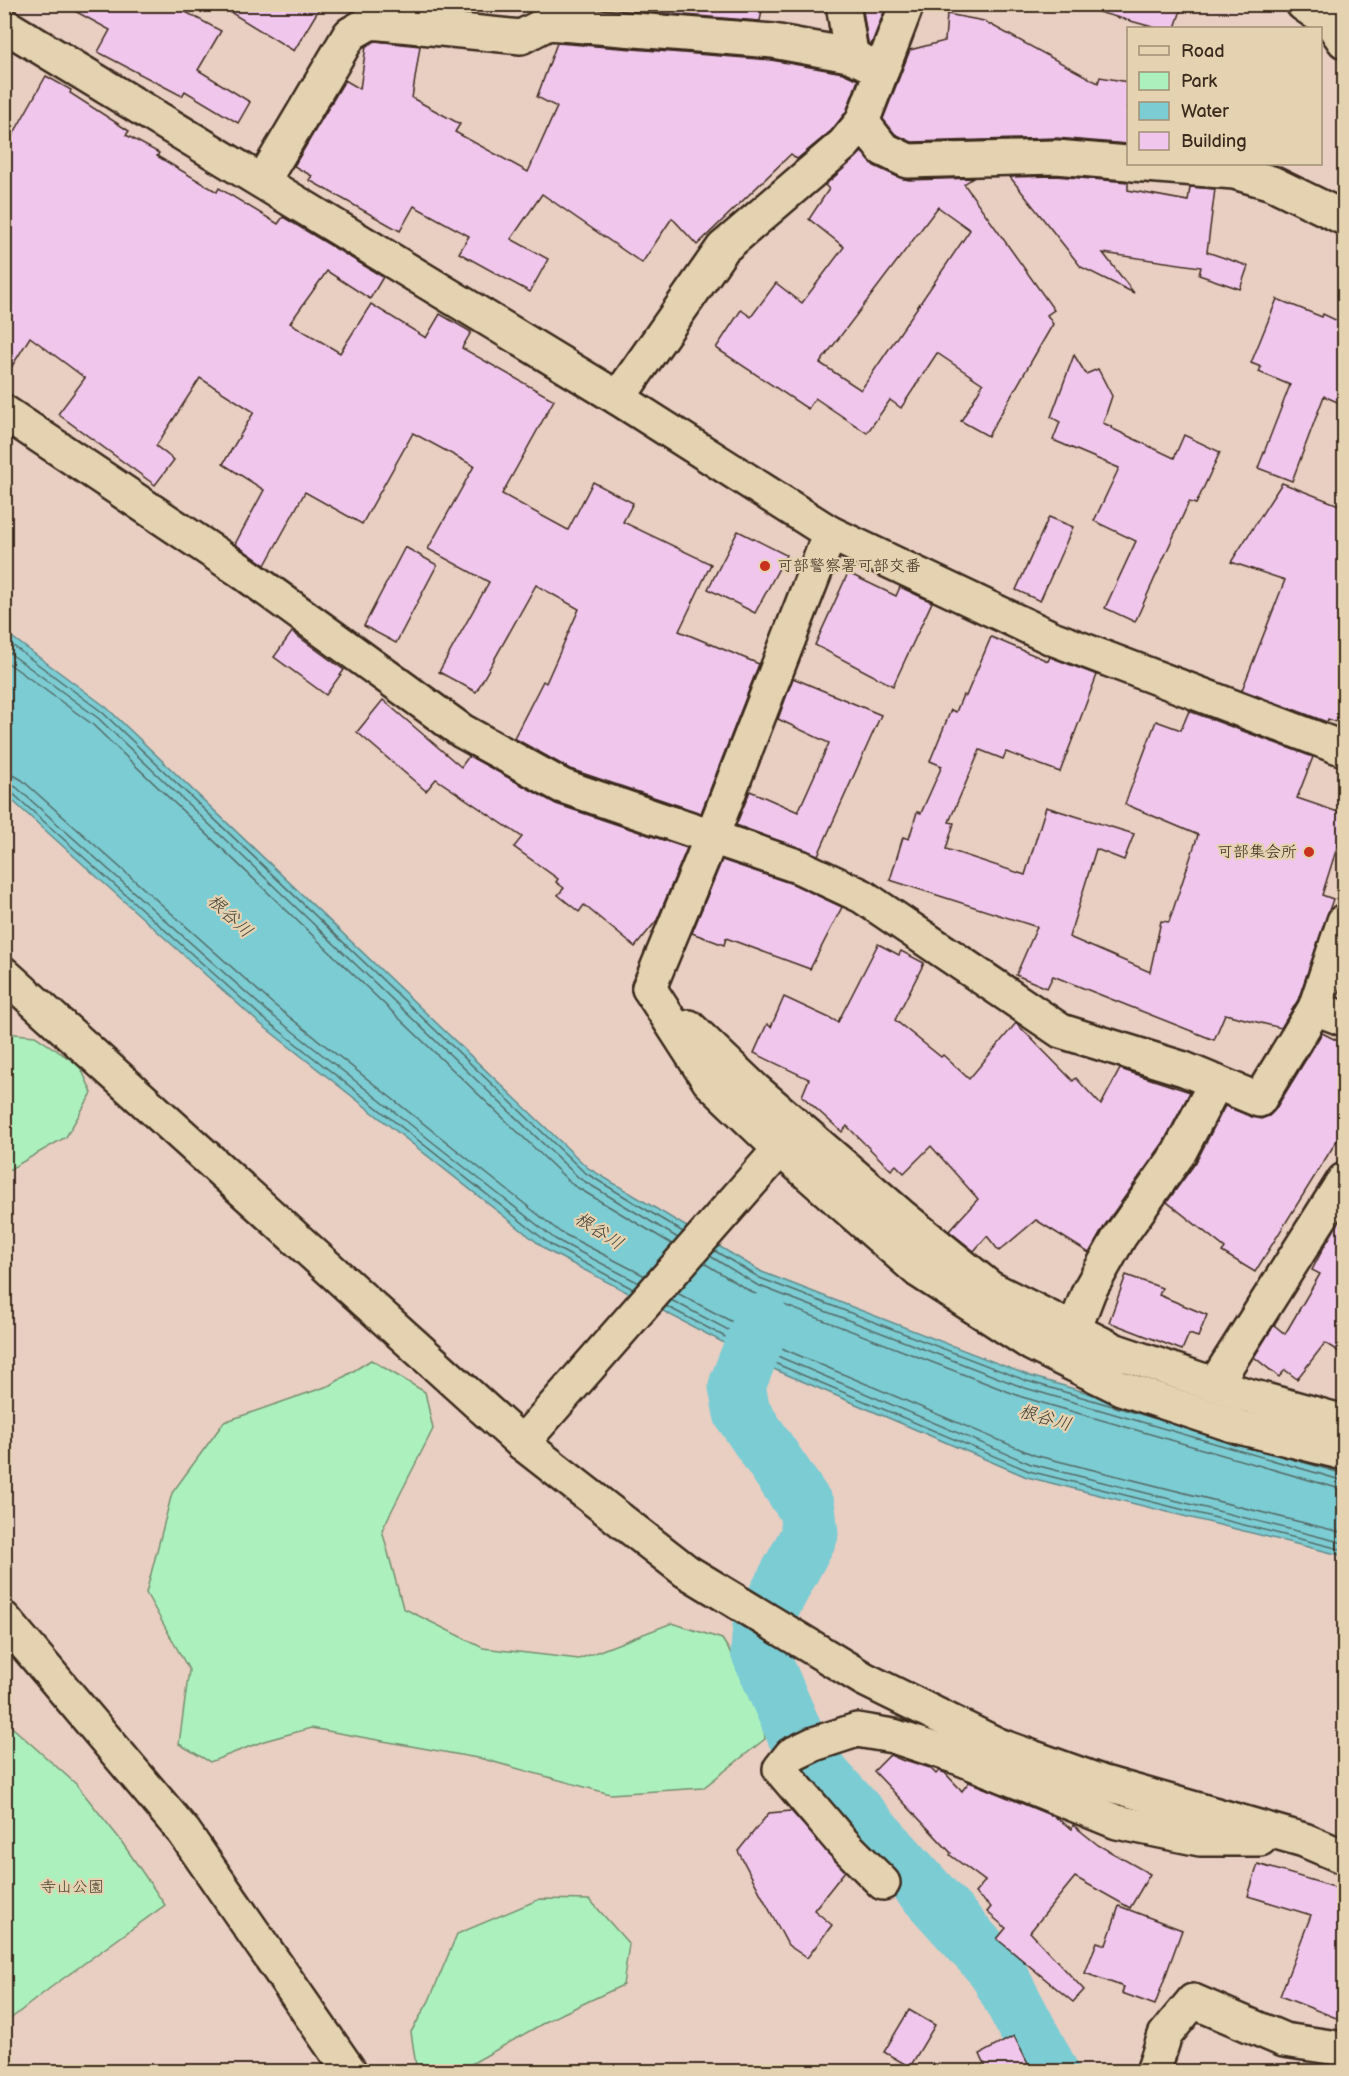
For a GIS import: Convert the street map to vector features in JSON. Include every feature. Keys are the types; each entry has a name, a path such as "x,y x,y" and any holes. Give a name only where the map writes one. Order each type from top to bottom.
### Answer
{"street":[{"path":"843,4 850,47 849,55"},
{"path":"618,398 723,248 844,144 862,122 907,4"},
{"path":"1303,4 1333,25 1344,41"},
{"path":"262,181 350,34 371,22 520,37 548,23 773,40 849,55 882,70"},
{"path":"4,25 618,398 830,533 1052,638 1344,749"},
{"path":"862,122 883,149 908,161 1056,157 1127,163"},
{"path":"1147,165 1234,171 1272,183 1344,218"},
{"path":"4,412 240,570 462,731 562,786 800,867 861,896 1061,1031 1184,1069 1259,1100 1330,1013 1344,921"},
{"path":"649,988 712,836 830,533"},
{"path":"4,974 527,1436 686,1571 864,1679 998,1745 1101,1782 1304,1840 1344,1857"},
{"path":"649,988 709,1081 771,1158 919,1271 1032,1344 1121,1388 1239,1427 1344,1453"},
{"path":"649,988 754,1089 900,1215 990,1288 1116,1351 1215,1384 1344,1422"},
{"path":"1074,1330 1089,1291 1120,1236 1179,1153 1216,1082"},
{"path":"527,1436 771,1158"},
{"path":"1215,1384 1344,1180"},
{"path":"4,1619 184,1832 350,2072"},
{"path":"883,1883 841,1841 780,1769 802,1749 857,1730 894,1736 960,1758 1117,1822 1200,1839 1304,1840"},
{"path":"1153,2072 1165,2035 1193,2001 1284,2040 1344,2049"}],"green space":[{"path":"5,1033 35,1036 80,1066 92,1093 66,1137 5,1172"},
{"path":"371,1360 425,1392 433,1429 382,1530 403,1608 483,1648 579,1659 672,1623 722,1639 761,1701 765,1739 703,1788 610,1794 483,1759 311,1728 264,1741 210,1762 179,1744 189,1670 146,1593 172,1493 224,1422 331,1385"},
{"name":"寺山公園","path":"5,1721 76,1784 119,1838 165,1905 5,2023"},
{"path":"540,1899 590,1900 629,1944 623,1985 549,2020 466,2067 416,2066 411,2032 429,2001 457,1934"}],"water":[{"name":"根谷川","path":"5,632 106,707 588,1168 762,1272 1030,1376 1344,1468 1344,1556 1027,1477 776,1370 548,1251 258,1022 5,794"}],"building":[{"path":"62,4 171,4 221,31 198,70 250,102 238,123 185,91 182,96 98,52 110,30"},
{"path":"217,4 322,4 294,51"},
{"path":"647,4 733,4 762,11 760,21 647,12"},
{"path":"862,4 887,4 871,45 868,43"},
{"path":"1099,4 1183,4 1175,27 1152,27 1098,12"},
{"path":"947,14 984,21 1098,83 1100,77 1127,82 1127,144 1056,138 912,142 895,134 883,119 910,50 945,41"},
{"path":"375,41 420,46 412,98 460,124 455,132 528,172 557,107 537,97 557,43 771,60 843,73 858,80 846,112 831,131 797,159 791,154 697,245 672,218 642,263 542,194 511,239 548,259 530,292 459,253 469,236 414,206 400,231 309,180 312,176 294,166 345,80 360,89 366,46"},
{"path":"46,76 71,90 70,93 129,131 126,135 159,153 157,156 217,192 219,188 278,224 283,217 383,277 370,299 327,271 290,323 340,353 371,304 426,338 440,314 471,332 462,348 554,400 502,494 568,530 593,482 633,503 623,522 711,564 679,631 759,664 701,813 570,769 514,738 543,681 546,683 579,609 536,585 476,692 439,672 489,582 428,549 474,466 413,433 362,524 305,492 265,565 235,544 264,490 223,464 254,412 200,378 156,446 174,460 155,485 58,414 85,378 30,337 4,379 4,151"},
{"path":"862,152 874,166 900,178 909,180 973,178 964,184 1054,310 1047,315 1053,324 988,436 961,421 983,384 937,353 901,408 890,400 867,433 815,398 808,409 716,348 741,310 751,317 776,283 802,303 844,247 809,219 829,189 825,185","holes":["938,207 970,230 861,390 820,363"]},
{"path":"1055,176 1128,182 1128,190 1188,201 1190,187 1215,189 1207,252 1248,266 1240,289 1199,275 1201,267 1103,253 1134,293 1081,267 1010,177"},
{"path":"1277,299 1322,317 1323,314 1344,324 1344,405 1324,396 1292,481 1258,468 1290,385 1259,372 1261,367 1251,363"},
{"path":"1074,355 1086,374 1098,369 1112,396 1103,423 1174,458 1184,435 1220,452 1196,504 1189,502 1135,622 1105,608 1136,541 1094,521 1119,468 1053,440 1060,422 1051,417"},
{"path":"1282,483 1344,507 1344,725 1328,719 1327,722 1242,690 1285,580 1231,562"},
{"path":"1049,517 1073,527 1040,601 1016,590"},
{"path":"738,531 786,555 755,613 708,589"},
{"path":"405,547 437,565 396,643 364,626"},
{"path":"848,573 896,596 900,587 932,602 893,686 815,645"},
{"path":"292,632 344,670 326,695 274,657"},
{"path":"991,637 1048,661 1050,657 1097,675 1060,772 1006,752 1003,759 980,750 949,822 954,823 946,849 1025,875 1046,807 1134,834 1124,860 1096,849 1069,937 1150,972 1161,921 1169,922 1198,835 1125,804 1156,721 1181,730 1189,711 1313,757 1297,798 1344,814 1344,825 1322,895 1333,899 1298,1000 1281,1028 1225,1014 1214,1040 1053,976 1047,988 1016,975 1037,927 890,880 903,837 909,839 917,812 921,813 942,766 930,761 951,710 956,712 963,695 966,696"},
{"path":"793,678 881,715 818,855 736,825 750,791 798,812 829,743 778,719"},
{"path":"383,700 461,767 469,756 556,804 687,848 657,920 635,947 584,905 579,912 558,895 564,888 556,882 558,879 514,847 522,837 436,779 426,791 357,732"},
{"path":"722,860 793,884 842,907 810,969 726,938 724,945 692,933"},
{"path":"878,944 899,955 901,951 924,963 895,1020 941,1057 943,1055 969,1079 1016,1023 1073,1081 1076,1078 1101,1105 1120,1069 1190,1092 1163,1143 1105,1225 1089,1253 1036,1220 999,1251 987,1236 974,1251 949,1231 978,1199 931,1146 904,1173 896,1165 891,1170 847,1126 842,1132 802,1096 809,1079 754,1053 767,1024 771,1027 784,997 838,1022"},
{"path":"1322,1033 1344,1044 1344,1129 1255,1272 1222,1252 1225,1248 1167,1202 1196,1162 1225,1106 1252,1117 1261,1119 1269,1116 1275,1110"},
{"path":"1344,1214 1344,1355 1325,1343 1297,1379 1285,1370 1279,1377 1254,1357 1274,1325 1285,1334 1320,1274 1312,1270"},
{"path":"1126,1275 1162,1288 1159,1295 1207,1315 1198,1337 1189,1334 1182,1350 1109,1322"},
{"path":"890,1755 930,1768 936,1774 939,1771 945,1773 962,1791 969,1782 1055,1817 1072,1829 1073,1825 1098,1845 1150,1874 1130,1908 1075,1877 1030,1932 1084,1990 1073,2002 997,1939 1006,1928 987,1912 991,1907 975,1893 985,1881 950,1855 951,1853 874,1771"},
{"path":"791,1811 845,1871 814,1910 832,1925 807,1958 788,1945 738,1851 769,1813"},
{"path":"1258,1864 1344,1890 1344,2021 1280,1996 1311,1915 1248,1896"},
{"path":"1119,1906 1182,1930 1155,2005 1122,1993 1124,1987 1085,1973 1097,1942 1106,1945"},
{"path":"909,2010 935,2025 910,2067 884,2052"},
{"path":"1014,2036 1032,2072 988,2072 980,2054"}],"waterway":[{"path":"762,1322 737,1386 742,1413 807,1509 810,1534 761,1626 759,1651 805,1757 996,1969 1050,2072"}],"place":[{"name":"可部警察署可部交番","path":"765,566"},
{"name":"可部集会所","path":"1309,852"}]}
